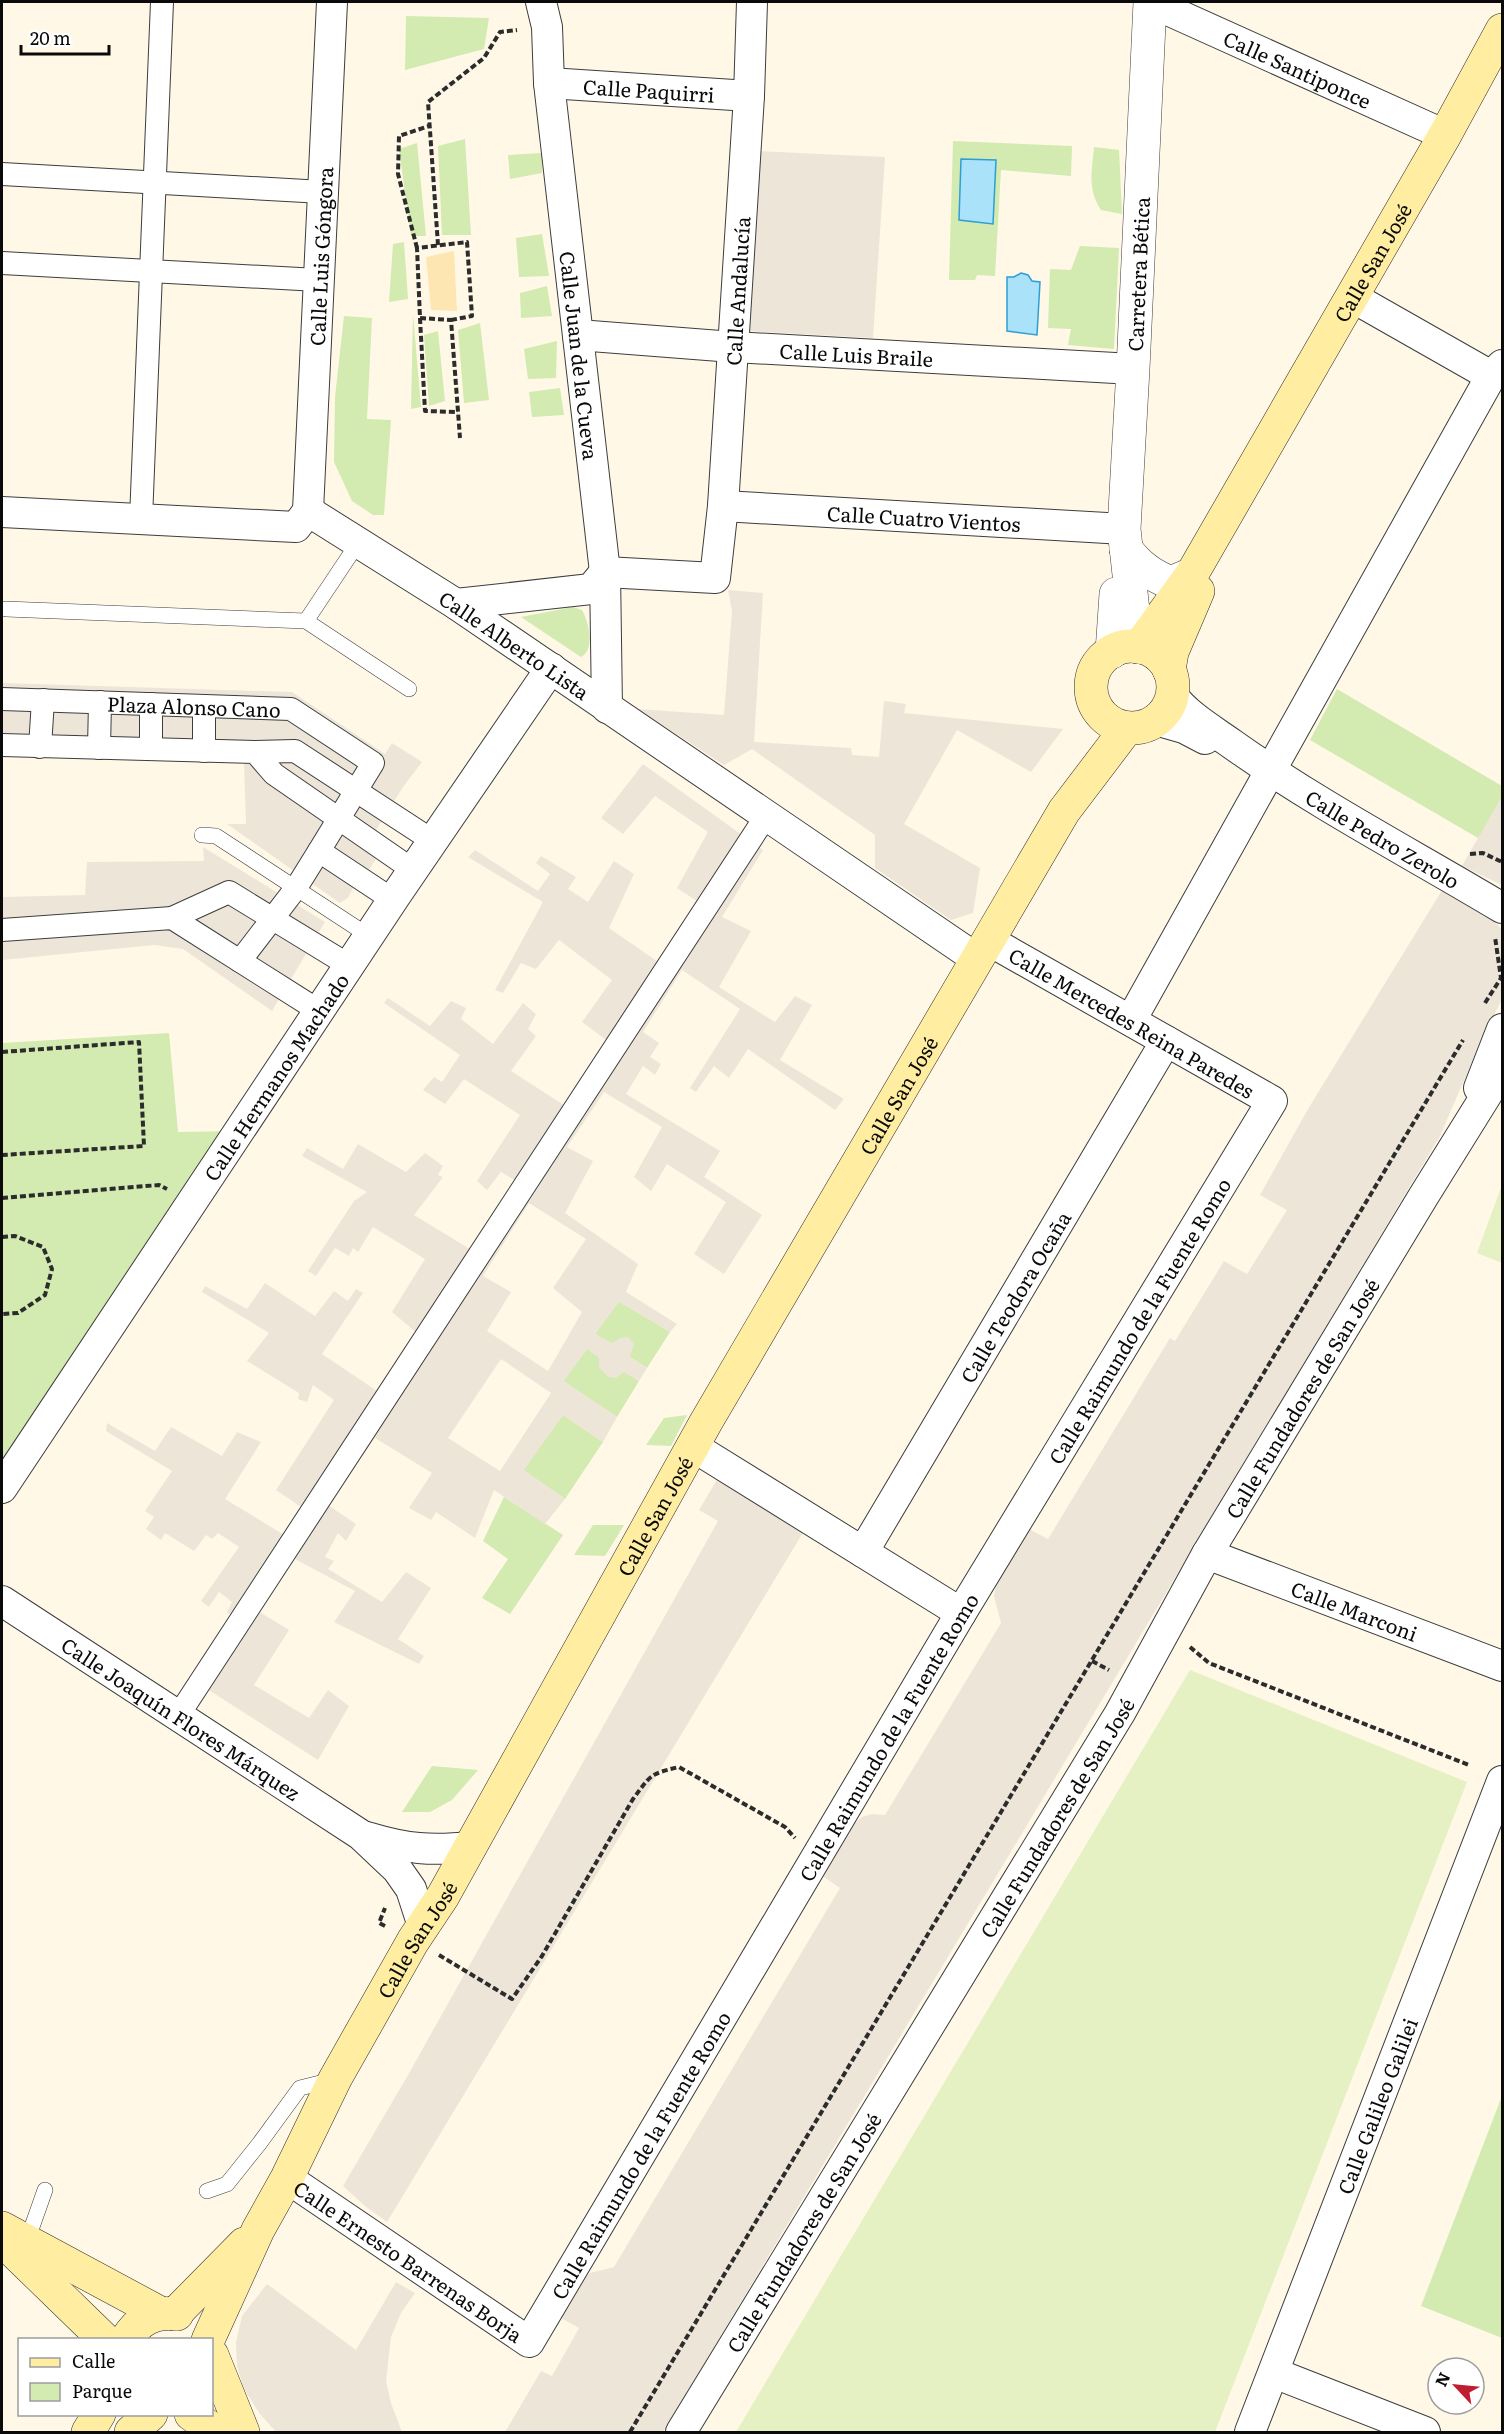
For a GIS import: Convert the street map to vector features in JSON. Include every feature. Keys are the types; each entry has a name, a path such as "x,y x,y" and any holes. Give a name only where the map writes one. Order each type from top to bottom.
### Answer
{"main road":[{"name":"Calle San José","path":"1145,705 1092,697 1091,684 1094,671 1101,660 1129,648 1192,574 1503,30"},
{"name":"Calle San José","path":"258,2230 287,2178 335,2079 413,1941 443,1896 692,1446 1064,811 1092,742 1145,705 1172,652 1239,492"},
{"path":"1129,648 1162,660 1145,705"},
{"path":"127,2338 140,2323 168,2314 258,2230"},
{"path":"209,2338 258,2230"},
{"path":"10,2236 168,2314 189,2319 200,2328 207,2338"},
{"path":"10,2236 103,2338"},
{"path":"213,2358 243,2433"},
{"path":"88,2433 98,2416"},
{"path":"131,2433 150,2416"},
{"path":"192,2416 216,2433"}],"street":[{"path":"141,519 162,2"},
{"name":"Calle Luis Góngora","path":"308,511 332,2"},
{"name":"Calle Andalucía","path":"605,572 715,578 723,506 749,96 752,2"},
{"name":"Calle Santiponce","path":"1150,2 1445,135"},
{"name":"Carretera Bética","path":"1129,648 1125,539 1150,2"},
{"name":"Calle Juan de la Cueva","path":"544,14 549,83 605,572 607,708"},
{"name":"Calle Paquirri","path":"549,83 749,96"},
{"path":"2,174 323,192"},
{"path":"2,263 318,280"},
{"path":"1131,1020 1267,769 1497,371 1352,297"},
{"name":"Calle Luis Braile","path":"578,335 733,347 1134,369"},
{"name":"Calle Cuatro Vientos","path":"723,506 1125,539"},
{"path":"2,512 296,527 308,511"},
{"name":"Calle Alberto Lista","path":"308,511 456,604 766,816 983,950"},
{"path":"1125,539 1137,563 1150,574 1171,583 1192,574"},
{"path":"456,604 591,589 605,572"},
{"name":"Calle Hermanos Machado","path":"2,1488 433,840 551,668"},
{"name":"Plaza Alonso Cano","path":"2,699 291,709 373,763 296,888 240,961"},
{"path":"40,747 43,700"},
{"path":"99,748 100,702"},
{"path":"151,704 151,749"},
{"name":"Calle Pedro Zerolo","path":"1145,705 1184,728 1267,769 1499,919"},
{"path":"204,706 204,751"},
{"path":"2,745 295,752 433,840"},
{"path":"255,752 274,774 413,870"},
{"path":"178,1716 766,816"},
{"path":"319,851 393,900"},
{"path":"2,930 172,918 229,892 350,966"},
{"path":"172,918 319,1011"},
{"name":"Calle Mercedes Reina Paredes","path":"983,950 1131,1020 1272,1101 1252,1136"},
{"name":"Calle Fundadores de San José","path":"1423,1197 1481,1083 1492,1019"},
{"name":"Calle Teodora Ocaña","path":"863,1552 1166,1041"},
{"name":"Calle Fundadores de San José","path":"681,2433 1135,1685 1207,1554 1423,1197 1503,1070"},
{"name":"Calle Raimundo de la Fuente Romo","path":"529,2342 961,1613 1252,1136"},
{"path":"692,1446 961,1613"},
{"name":"Calle Marconi","path":"1207,1554 1503,1666"},
{"name":"Calle Joaquín Flores Márquez","path":"2,1601 361,1835 397,1869 411,1889 423,1926"},
{"name":"Calle Galileo Galilei","path":"1251,2433 1503,1781"},
{"name":"Calle Joaquín Flores Márquez","path":"361,1835 399,1847 417,1849 471,1846"},
{"name":"Calle Ernesto Barrenas Borja","path":"287,2178 529,2342"},
{"path":"1274,2373 1425,2433"}],"lane":[{"path":"306,621 358,543"},
{"path":"6,609 306,621 409,689"},
{"path":"202,835 216,836 369,936"},
{"path":"207,2191 227,2184 300,2088 335,2079"},
{"path":"10,2236 45,2190"}],"path":[{"path":"438,245 428,102 484,58 500,32 544,14"},
{"path":"429,126 399,136 398,174 417,248 425,411 458,412"},
{"path":"417,248 467,242 472,316 451,320 420,318"},
{"path":"451,320 460,438"},
{"path":"1492,1019 1501,978 1499,919"},
{"path":"630,2433 1464,1039"},
{"path":"2,1052 139,1042 144,1146 2,1155"},
{"path":"2,1198 159,1185 192,1203"},
{"path":"2,1237 15,1236 43,1247 52,1269 45,1295 18,1313 2,1314"},
{"path":"1185,1654 1190,1646 1209,1663 1468,1765"},
{"path":"1092,1661 1135,1685"}],"green space":[{"path":"406,16 489,18 484,49 405,70"},
{"path":"465,139 471,235 442,235 438,146"},
{"path":"953,141 1072,146 1071,176 1001,170 995,276 977,275 975,280 949,280"},
{"path":"417,143 426,236 411,236 399,149"},
{"path":"1094,147 1119,150 1122,214 1101,210 1097,202 1092,187"},
{"path":"542,153 542,173 510,179 508,155"},
{"path":"542,234 549,276 519,277 516,238"},
{"path":"404,242 408,299 389,302 393,244"},
{"path":"1080,246 1119,248 1114,349 1068,345 1071,329 1048,328 1050,269 1071,270"},
{"path":"547,286 552,316 521,318 520,293"},
{"path":"413,314 421,407 411,409"},
{"path":"344,316 372,318 367,419 391,420 384,515 373,515 352,501 334,462 335,397"},
{"path":"480,323 489,400 464,403 458,330"},
{"path":"438,331 445,401 429,406 424,335"},
{"path":"557,341 556,378 528,379 524,349"},
{"path":"560,388 564,415 532,417 529,392"},
{"path":"573,607 582,610 587,621 588,648 581,657 521,617"},
{"path":"1337,689 1502,786 1502,852 1310,740"},
{"path":"169,1033 178,1132 239,1131 2,1488 2,1043"},
{"path":"1502,1185 1502,1263 1477,1253"},
{"path":"619,1301 670,1332 647,1368 630,1357 621,1338 612,1344 595,1334"},
{"path":"587,1349 639,1381 617,1417 563,1381"},
{"path":"563,1415 603,1442 565,1499 523,1470"},
{"path":"687,1415 671,1446 646,1445 664,1418"},
{"path":"504,1497 563,1535 510,1614 482,1598 508,1559 483,1541"},
{"path":"593,1525 624,1525 605,1556 574,1555"},
{"path":"1190,1670 1467,1782 1215,2432 736,2432"},
{"path":"432,1766 478,1770 452,1800 430,1812 402,1812"},
{"path":"1502,2096 1502,2338 1421,2306"}],"sand":[{"path":"454,251 457,311 431,310 426,257"}],"shaded area":[{"path":"754,151 885,157 873,338 747,331"},
{"path":"728,590 763,593 754,742 851,748 852,755 879,757 884,701 906,704 904,713 1063,729 1031,772 957,730 904,824 980,868 973,913 951,920 875,868 875,835 752,749 724,765 638,709 724,715 732,611"},
{"path":"2,683 292,692 385,754 392,743 422,762 403,787 373,835 379,854 369,870 355,884 348,898 340,903 227,824 246,824 244,763 2,754"},
{"path":"643,764 763,850 722,917 751,931 719,987 775,1022 795,996 812,1005 780,1060 844,1099 835,1110 748,1049 729,1078 714,1066 696,1092 690,1088 740,1009 682,970 643,1032 659,1043 650,1057 661,1064 655,1075 643,1066 626,1094 720,1151 704,1177 762,1215 724,1274 694,1254 726,1202 667,1164 651,1191 634,1177 662,1127 604,1092 567,1147 593,1161 565,1213 638,1264 626,1292 677,1324 670,1332 619,1302 595,1334 612,1343 628,1337 634,1344 630,1357 647,1368 639,1381 624,1372 616,1378 608,1377 599,1367 599,1358 587,1349 564,1381 617,1417 603,1442 563,1415 524,1470 565,1499 545,1524 494,1490 475,1538 436,1512 431,1520 409,1508 432,1473 375,1438 328,1505 356,1524 346,1541 338,1533 325,1557 334,1561 328,1569 382,1602 406,1572 431,1588 398,1639 424,1656 419,1664 334,1622 355,1591 293,1558 258,1611 289,1630 254,1685 309,1718 328,1690 349,1706 318,1760 196,1682 231,1615 227,1612 232,1602 219,1592 209,1607 201,1601 239,1547 218,1533 212,1539 206,1535 194,1551 165,1533 161,1540 146,1529 154,1517 145,1511 172,1471 106,1431 107,1423 155,1451 171,1427 222,1456 237,1432 261,1442 225,1499 286,1536 307,1511 276,1490 334,1400 313,1385 307,1402 298,1399 299,1393 247,1361 269,1333 202,1292 205,1286 247,1309 265,1283 315,1316 334,1291 348,1301 356,1289 363,1293 322,1354 383,1395 418,1334 392,1312 425,1259 373,1227 358,1252 353,1248 349,1256 335,1248 316,1276 308,1271 354,1201 367,1192 302,1156 307,1148 343,1169 358,1144 406,1172 425,1153 443,1166 438,1175 443,1177 414,1215 478,1254 521,1184 501,1172 487,1190 477,1181 520,1115 464,1079 445,1104 423,1090 434,1077 442,1082 460,1055 384,1003 388,998 430,1026 451,1001 466,1008 461,1019 493,1044 523,1003 536,1014 528,1029 536,1036 511,1071 567,1107 609,1042 582,1022 612,980 559,940 536,969 521,963 503,993 495,990 543,902 468,857 475,850 538,891 550,874 536,863 541,856 576,877 568,889 588,902 614,861 634,874 609,928 664,966 700,903 677,888 708,832 655,796 623,834 601,818","holes":["529,1203 586,1239 553,1288 582,1312 548,1371 487,1331 511,1292 483,1276","501,1359 551,1393 500,1471 448,1438"]},
{"path":"1502,796 1502,885 1462,866"},
{"path":"203,847 325,922 272,1011 183,949 154,945 2,960 2,897 85,895 87,862 204,861"},
{"path":"1444,887 1489,915 1502,930 1502,999 1481,1041 1440,1136 663,2432 505,2432 541,2371 552,2376 579,2328 557,2316 573,2288 590,2273 614,2267 840,1888 821,1875 846,1831 862,1817 872,1814 885,1815 1001,1623 994,1596 997,1580 1029,1529 1048,1539 1170,1338 1175,1341 1224,1261 1247,1274 1287,1210 1260,1195 1308,1109"},
{"path":"718,1478 804,1531 387,2222 343,2186 408,2075 718,1521 699,1510"},
{"path":"396,2282 415,2293 401,2313 391,2337 386,2381 391,2403 402,2432 276,2432 260,2414 244,2389 237,2366 236,2342 242,2316 267,2284 356,2350"}],"water":[{"path":"961,159 996,160 993,224 959,220"},
{"path":"1021,273 1028,275 1032,281 1040,282 1037,335 1007,331 1007,277 1014,277"}]}
